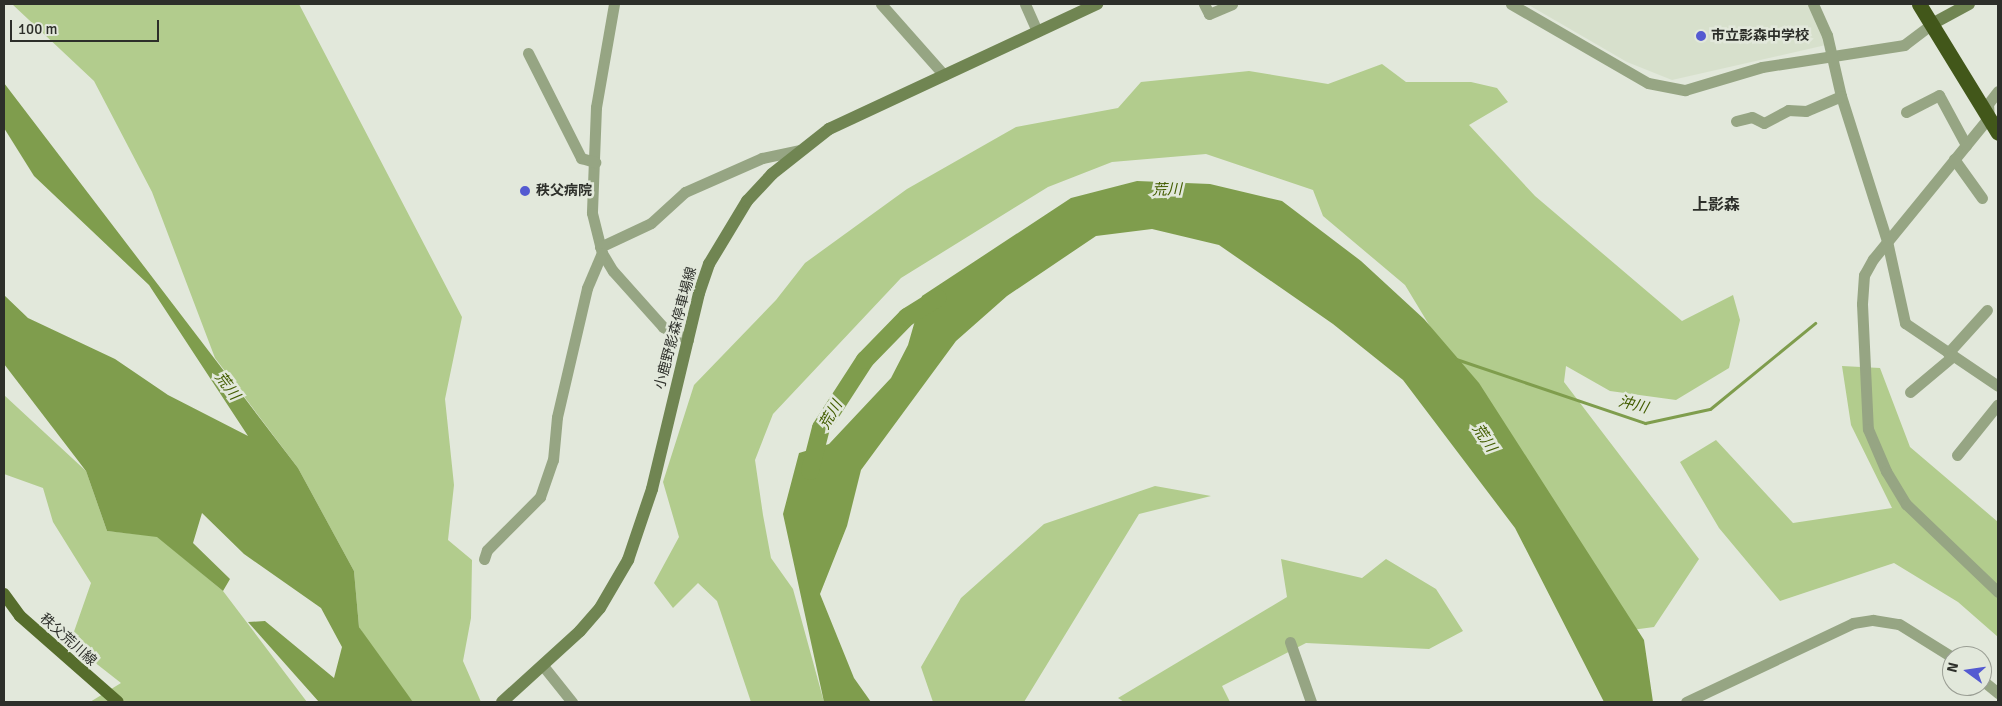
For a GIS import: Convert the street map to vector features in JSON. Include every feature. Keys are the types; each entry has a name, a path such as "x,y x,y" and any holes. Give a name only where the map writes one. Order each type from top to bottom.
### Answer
{"highway":[{"path":"1919,4 1998,133"}],"main road":[{"name":"小鹿野影森停車場線","path":"502,702 544,667 600,608 639,535 709,264 747,201 799,150 858,114 1097,4"},
{"path":"1932,24 1969,4"},
{"name":"秩父荒川線","path":"4,594 20,616 118,702"}],"street":[{"path":"614,4 596,107 592,213 601,250 663,327 688,340"},
{"path":"881,4 944,75"},
{"path":"1025,4 1037,31"},
{"path":"1204,4 1208,14 1232,4"},
{"path":"1511,4 1660,87 1684,90 1762,67 1904,45 1932,24"},
{"path":"1812,4 1832,56 1841,96 1887,241 1905,323 1998,386"},
{"path":"528,53 581,158 595,162"},
{"path":"1998,90 1988,104 1989,117 1887,241 1864,275 1862,290 1868,428 1906,504 1998,592"},
{"path":"1906,112 1939,95 1966,145"},
{"path":"1736,121 1752,117 1764,123 1788,110 1806,111 1841,96"},
{"path":"484,559 487,550 540,497 552,460 557,417 587,288 601,250 652,223 685,192 762,158 799,150"},
{"path":"1954,159 1982,198"},
{"path":"1910,392 1950,354 1987,310"},
{"path":"1957,455 1998,404"},
{"path":"1686,702 1763,663 1853,623 1873,620 1899,624 1942,651"},
{"path":"1290,642 1310,702"},
{"path":"544,667 572,702"}],"shaded area":[{"path":"12,4 299,4 462,317 445,399 454,485 448,540 472,560 471,618 463,661 481,702 413,702 384,667 359,627 354,571 298,468 215,358 152,192 94,81"},
{"name":"市立影森中学校","path":"1527,4 1810,4 1826,45 1672,80 1627,62"},
{"path":"1382,64 1406,82 1471,82 1497,88 1508,102 1469,125 1535,196 1682,321 1733,295 1740,320 1729,368 1676,400 1610,391 1566,366 1564,382 1699,559 1654,627 1624,631 1506,452 1405,285 1323,216 1313,190 1206,154 1112,162 1048,187 901,278 773,414 755,460 763,515 771,558 793,589 824,702 751,702 717,601 698,583 673,608 654,583 679,537 663,482 694,385 776,300 805,263 907,189 1016,127 1118,108 1141,82 1249,71 1328,84"},
{"path":"1842,366 1880,368 1910,447 1998,522 1998,637 1958,602 1894,563 1780,601 1719,528 1680,462 1716,440 1793,523 1892,508 1851,425"},
{"path":"4,395 86,471 107,531 157,536 223,591 307,702 90,702 121,683 70,643 91,583 53,522 43,488 4,474"},
{"path":"1155,486 1211,496 1139,514 1024,702 933,702 921,667 961,598 1044,524"},
{"path":"1281,559 1362,578 1386,559 1436,589 1463,631 1429,649 1306,643 1222,686 1230,702 1124,702 1118,698 1287,597"}],"water":[{"path":"4,83 298,468 354,571 359,627 413,702 319,702 248,622 265,621 334,678 342,647 321,608 244,554 202,513 193,543 230,579 223,591 157,537 107,531 86,471 4,364 4,295 28,318 115,359 168,395 248,436 149,285 34,176 4,128"},
{"path":"1137,181 1210,184 1282,201 1361,261 1424,319 1479,383 1644,640 1653,702 1604,702 1515,528 1403,380 1333,324 1219,245 1152,229 1096,236 1007,296 956,341 861,470 847,526 820,594 854,678 871,702 824,702 783,514 799,453 829,444 891,378 908,345 922,296 1071,198"}],"waterway":[{"name":"荒川","path":"810,471 821,428 865,360 907,317 937,298"},
{"name":"沖川","path":"1456,359 1645,423 1710,409 1815,323"}],"place":[{"name":"市立影森中学校","path":"1701,36"},
{"name":"秩父病院","path":"525,191"}],"district":[{"name":"上影森","path":"1716,205"}]}
